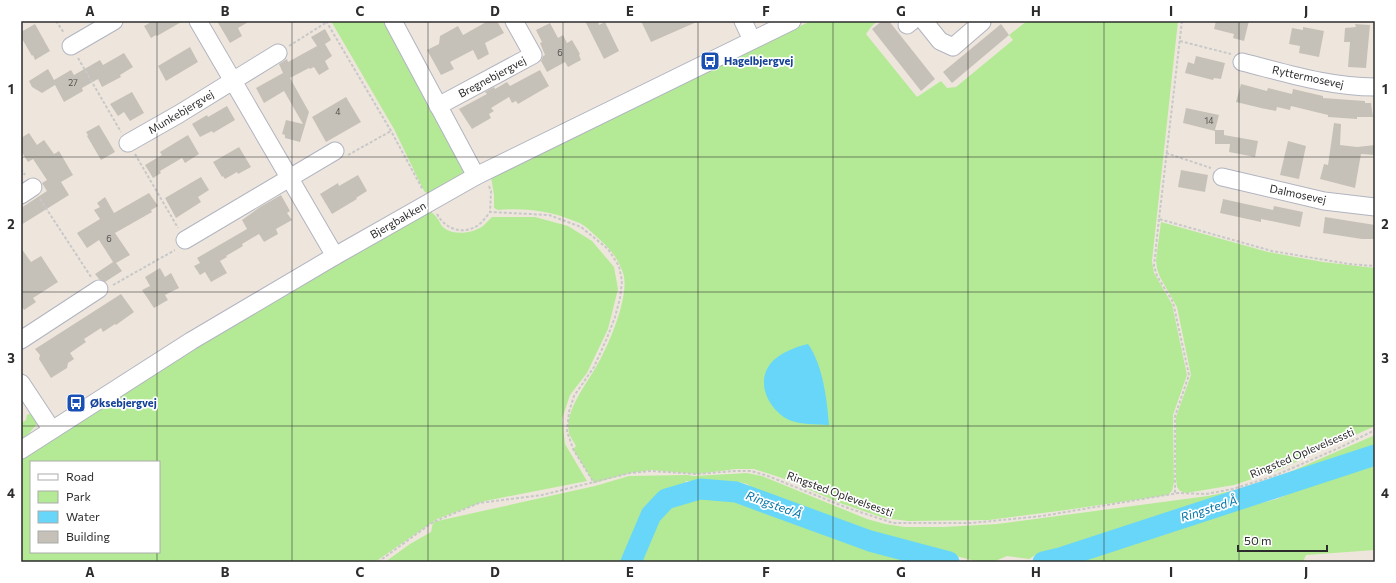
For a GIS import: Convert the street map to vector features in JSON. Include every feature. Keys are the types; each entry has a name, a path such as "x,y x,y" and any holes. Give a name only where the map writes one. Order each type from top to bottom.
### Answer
{"street":[{"path":"71,46 114,21"},
{"path":"198,21 335,256"},
{"path":"393,21 438,106 480,174"},
{"name":"Bregnebjergvej","path":"438,106 533,54 514,21"},
{"path":"743,21 752,40"},
{"name":"Bjergbakken","path":"21,450 191,341 335,256 480,174 792,21"},
{"path":"924,21 940,41 953,47 982,21"},
{"name":"Munkebjergvej","path":"128,143 179,114 278,52"},
{"name":"Ryttermosevej","path":"1242,62 1322,82 1359,87 1375,87"},
{"path":"185,240 335,151"},
{"name":"Dalmosevej","path":"1222,177 1324,201 1375,207"},
{"path":"21,340 99,289"},
{"path":"21,382 52,430"}],"path":[{"path":"21,170 27,191 101,291 183,246 185,240 56,21"},
{"path":"1176,494 1175,416 1190,375 1173,302 1157,276 1154,266 1182,21"},
{"path":"278,52 326,22 391,131 441,221 454,230 467,230 478,226 490,212 491,191 480,174"},
{"path":"1180,41 1239,56 1242,62"},
{"path":"335,151 345,157 391,131"},
{"path":"1166,154 1219,170 1222,177"},
{"path":"490,212 549,215 581,227 608,249 619,266 622,281 620,298 615,316 594,367 574,396 569,412 566,431 573,449 594,483"},
{"path":"1159,219 1272,251 1349,264 1375,266"},
{"name":"Ringsted Oplevelsessti","path":"378,562 433,522 480,504 542,495 630,473 651,471 697,474 735,470 751,471 768,476 845,507 893,523 972,523 1042,516 1176,494 1206,494 1233,489 1274,476 1341,447 1375,430"}],"green space":[{"path":"331,21 386,21 465,172 449,184 448,182 429,195 424,191 394,129"},
{"path":"811,21 877,21 866,34 917,97 941,81 947,88 956,87 1013,40 1009,35 1027,21 1178,21 1152,261 1154,273 1172,304 1187,375 1173,415 1174,482 1172,491 1168,495 989,520 908,521 884,518 840,503 782,478 754,469 736,469 697,474 651,470 630,473 594,483 573,449 576,446 570,435 568,426 569,418 580,393 604,351 616,324 624,295 625,283 623,273 618,262 609,249 580,223 542,212 516,209 498,210 494,208 494,195 491,177 724,61"},
{"path":"431,211 444,228 459,233 469,232 479,228 492,217 535,217 568,226 592,241 614,267 618,289 608,329 587,373 570,395 562,419 565,444 587,481 485,501 437,519 375,562 21,562 21,459 54,436 261,307"},
{"path":"1161,222 1268,252 1323,262 1375,268 1375,426 1276,471 1234,485 1186,493 1180,491 1177,487 1176,479 1176,417 1191,375 1177,307 1157,269 1156,260"},
{"path":"33,412 37,424 21,441 21,423 26,420 27,415"},
{"path":"1375,435 1375,444 1322,469 1261,490 1186,510 1059,551 1037,554 1029,559 1007,556 993,562 979,562 910,547 884,540 758,492 747,484 739,482 722,483 686,481 683,487 666,492 645,506 625,562 385,562 410,544 431,532 433,522 595,486 629,476 694,476 747,473 762,476 867,519 885,524 905,527 944,527 997,524 1208,496 1241,489 1283,475"},
{"path":"1375,464 1375,550 1306,555 1303,562 1063,562 1223,513 1277,499 1310,484 1363,466"},
{"path":"719,494 812,524 908,562 641,562 659,514 668,504 680,498"}],"water":[{"path":"808,344 821,372 829,425 804,424 789,420 774,408 769,401 766,392 764,384 765,375 768,367 775,359 782,354"}],"building":[{"path":"153,21 183,21 151,38 144,26"},
{"path":"217,21 250,21 238,28 242,36 230,43"},
{"path":"488,21 497,21 504,33 485,43 489,54 478,60 473,50 450,62 454,69 441,75 427,50 439,44 440,36 458,26 463,35"},
{"path":"585,21 598,21 599,25 605,22 619,51 604,59"},
{"path":"641,21 699,21 651,42"},
{"path":"882,21 889,21 935,79 921,91 872,29"},
{"path":"1216,21 1249,21 1244,41 1233,38 1234,34 1214,29"},
{"path":"550,23 558,38 563,35 567,43 572,40 580,54 581,60 568,67 565,62 547,72 541,61 545,55 540,43 542,42 536,30"},
{"path":"35,24 50,51 35,60 21,37 21,32"},
{"path":"1001,24 1009,35 952,83 943,72"},
{"path":"1355,24 1370,25 1366,68 1348,67 1350,42 1344,42 1345,28 1356,27"},
{"path":"1303,27 1324,31 1319,57 1299,53 1300,46 1289,44 1292,28 1303,30"},
{"path":"325,29 331,40 325,44 332,56 325,61 329,69 319,75 314,67 309,68 290,78 309,112 300,142 285,138 285,135 282,134 286,120 303,124 284,91 264,103 256,88 283,73 279,64 287,59 288,62 317,46 311,37"},
{"path":"190,47 198,62 166,81 158,66"},
{"path":"124,53 133,67 120,75 121,77 102,87 98,79 82,88 83,91 64,102 55,85 42,93 32,87 29,81 48,69 54,80 71,70 74,75 100,60 103,65"},
{"path":"1196,56 1225,63 1221,79 1214,78 1213,80 1185,73 1188,62 1194,64"},
{"path":"540,70 549,86 518,104 516,101 512,103 509,97 491,108 494,111 489,114 491,118 472,129 459,109 487,94 485,92 494,87 495,89 507,82 510,86"},
{"path":"1241,84 1267,91 1268,88 1292,94 1293,89 1323,96 1323,98 1365,101 1365,103 1371,103 1373,117 1357,117 1357,119 1328,117 1328,115 1291,106 1290,110 1277,107 1276,111 1236,102"},
{"path":"132,92 144,113 130,121 124,112 118,116 110,104"},
{"path":"346,97 361,122 326,142 312,117"},
{"path":"227,106 235,120 213,133 212,131 200,137 192,124"},
{"path":"1186,108 1219,115 1215,130 1224,130 1224,135 1258,141 1255,157 1229,152 1230,144 1215,144 1215,131 1183,123"},
{"path":"1334,123 1341,124 1340,145 1357,147 1375,145 1375,155 1361,154 1355,188 1320,179 1324,164 1328,165"},
{"path":"99,125 115,152 101,160 86,132"},
{"path":"29,133 37,145 44,140 54,154 59,151 73,175 61,182 69,195 21,225 21,208 47,191 42,183 47,180 33,159 28,162 21,151 21,138"},
{"path":"188,135 199,154 185,163 182,158 160,171 161,173 153,178 145,165 162,155 160,152"},
{"path":"1288,141 1306,146 1299,179 1280,175"},
{"path":"239,147 251,167 238,174 237,172 225,179 223,176 222,177 213,162"},
{"path":"1181,170 1208,175 1205,192 1178,187"},
{"path":"358,175 367,191 332,214 320,194 338,183 339,186"},
{"path":"201,177 209,190 198,197 201,202 176,218 165,198"},
{"path":"149,193 158,206 151,210 152,212 115,233 130,255 116,263 122,271 105,282 99,279 95,274 113,262 99,240 87,248 77,233 100,219 94,210 100,207 97,203 105,197 114,213"},
{"path":"281,195 290,211 287,213 292,220 276,229 278,234 264,242 259,234 242,244 243,246 220,261 227,273 211,282 205,272 200,275 194,266 200,263 197,258 247,229 242,220 260,207"},
{"path":"1223,199 1273,210 1274,206 1303,212 1300,227 1261,219 1261,222 1220,213"},
{"path":"1325,217 1375,225 1375,239 1362,239 1323,233"},
{"path":"21,248 31,262 41,256 58,282 33,298 36,302 24,310 21,305"},
{"path":"160,268 165,277 171,273 179,288 165,295 168,300 154,308 142,290 150,286 145,277"},
{"path":"121,294 134,312 116,325 115,324 103,332 101,328 84,339 86,342 70,353 74,359 68,363 67,368 51,378 39,359 40,355 35,349"}],"waterway":[{"name":"Ringsted Å","path":"1043,562 1060,558 1375,455"},
{"name":"Ringsted Å","path":"631,562 651,515 666,499 700,489 736,492 870,541 949,562"}],"place":[{"name":"Hagelbjergvej","path":"710,61"},
{"name":"Øksebjergvej","path":"76,403"}]}
